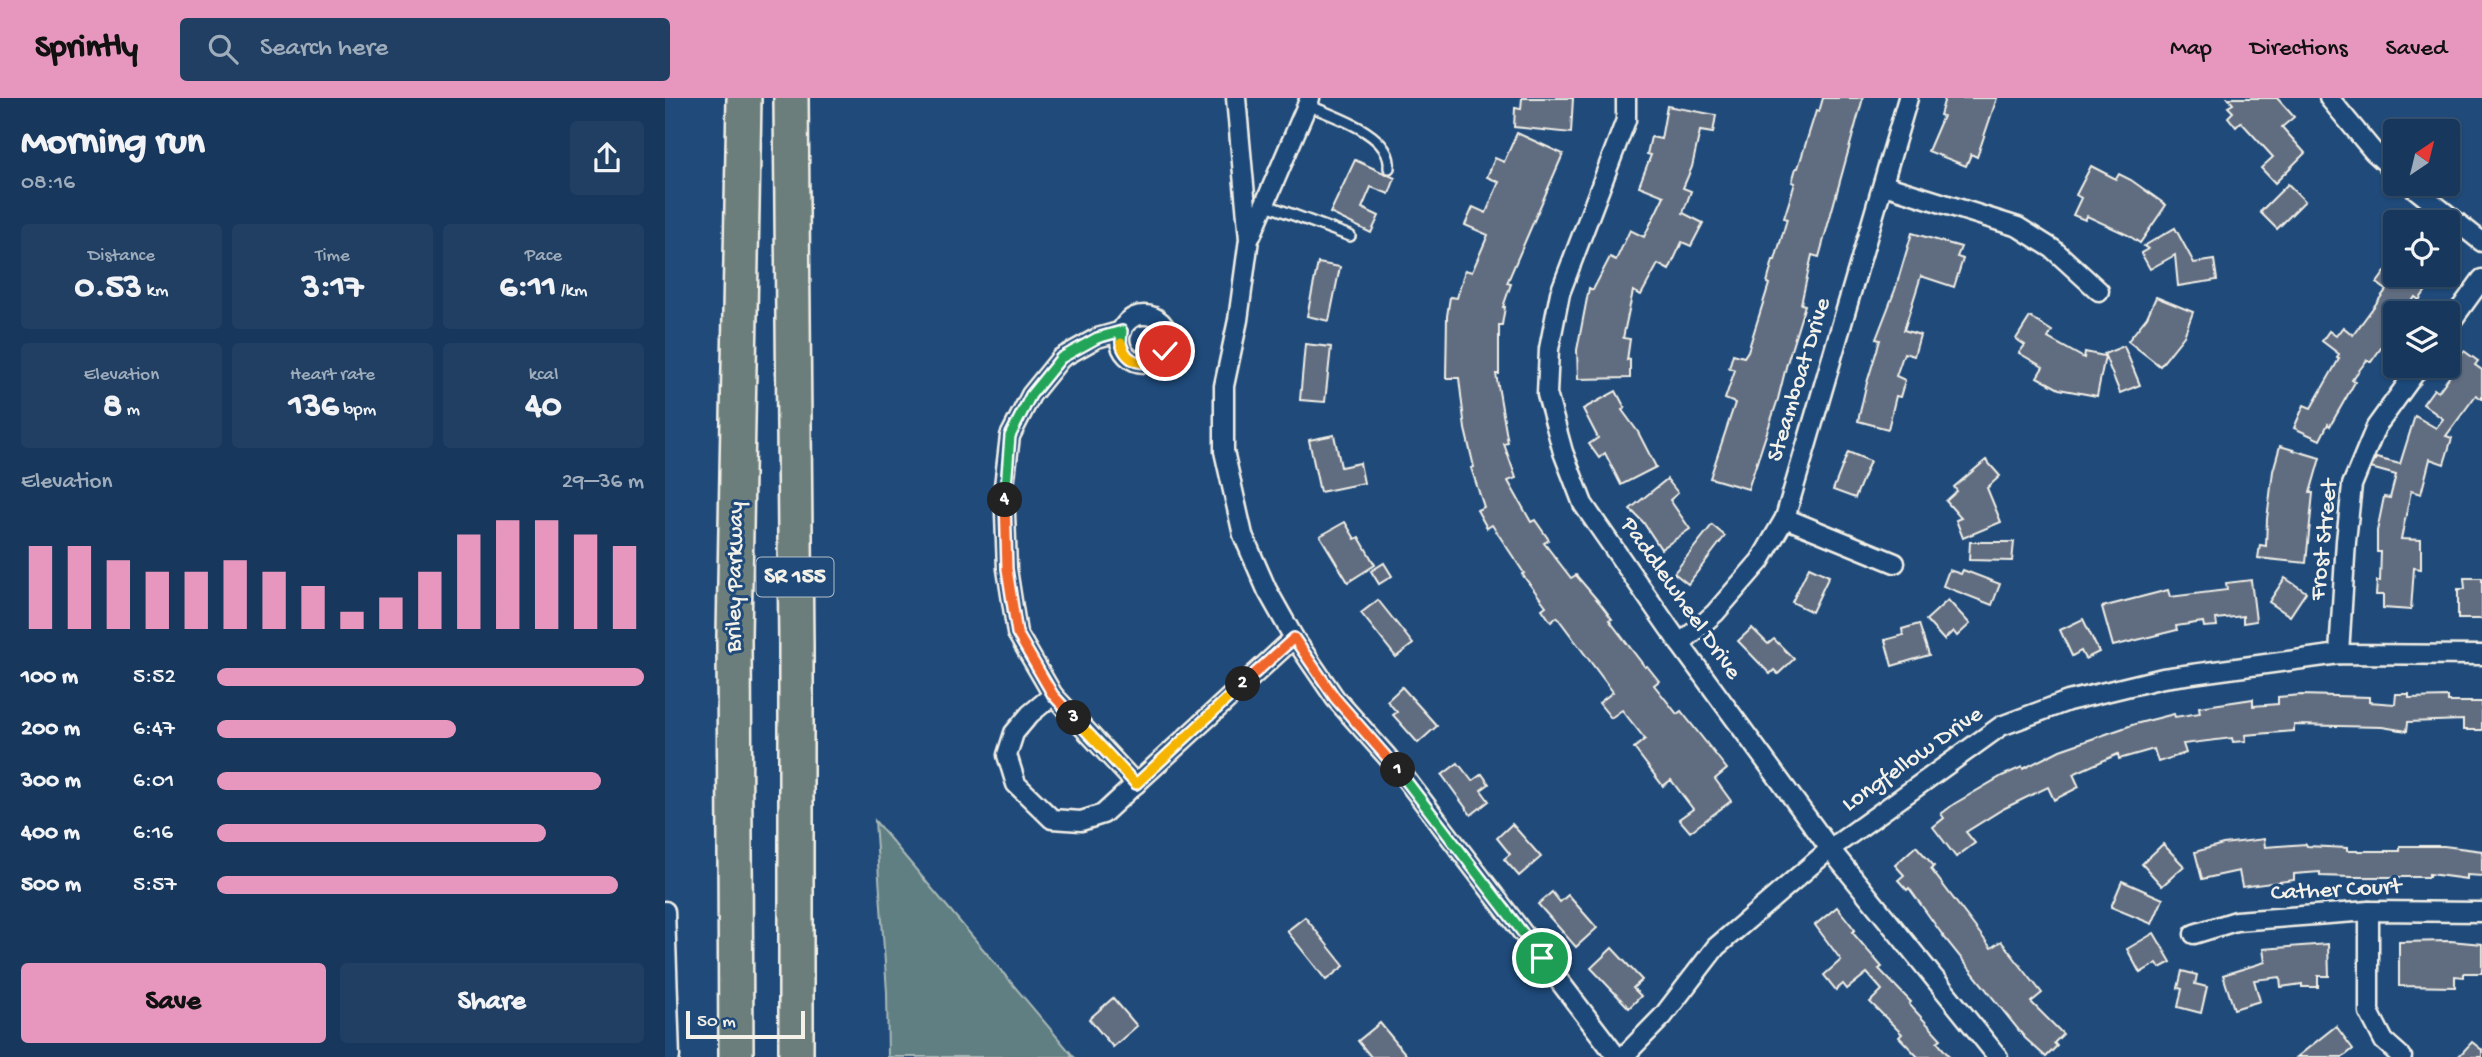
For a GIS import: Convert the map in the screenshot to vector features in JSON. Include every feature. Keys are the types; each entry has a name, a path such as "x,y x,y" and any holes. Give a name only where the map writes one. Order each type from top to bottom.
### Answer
{"highway":[{"name":"Briley Parkway","path":"736,1057 734,636 744,98"},
{"name":"SR 155","path":"791,98 796,632 796,1057"}],"street":[{"path":"1236,98 1249,239 1238,320 1224,386 1224,451 1243,535 1267,590 1294,638 1335,698 1399,770 1617,1057"},
{"name":"Paddlewheel Drive","path":"1626,98 1626,120 1560,293 1549,349 1547,394 1563,452 1583,504 1680,644 1830,849 1998,1057"},
{"name":"Steamboat Drive","path":"1680,644 1715,613 1760,561 1785,518 1908,98"},
{"path":"2329,98 2383,160"},
{"path":"1249,239 1308,102"},
{"path":"1884,185 2018,227 2053,249 2099,291"},
{"path":"2424,196 2482,242"},
{"path":"2460,309 2482,279"},
{"path":"1122,331 1097,338 1061,358 1031,395 1010,436 1005,486 1007,569 1017,633 1053,695 1136,784"},
{"name":"Frost Street","path":"2339,654 2352,485 2377,427 2412,378"},
{"path":"1785,518 1895,564"},
{"path":"1053,695 1030,714 1014,733 1007,755 1016,784 1052,819 1081,821 1103,814 1294,638"},
{"name":"Longfellow Drive","path":"1623,1057 1663,1016 1716,947 1830,849 2001,726 2069,701 2163,678 2339,654 2482,655"},
{"path":"665,911 670,1057"},
{"path":"2369,911 2369,1012 2383,1041 2402,1057"},
{"name":"Cather Court","path":"2194,934 2236,921 2369,911 2482,912"}],"lane":[{"path":"1308,102 1373,136 1390,158 1389,168"},
{"path":"1264,204 1350,236"}],"green space":[{"path":"875,821 1074,1057 888,1057 887,992"}],"building":[{"path":"1522,98 1573,98 1571,133 1514,127 1515,108 1521,109"},
{"path":"1823,98 1863,98 1819,257 1812,255 1801,304 1805,305 1748,489 1710,478 1735,403 1725,399 1735,370 1729,368 1733,354 1744,357 1748,351 1787,219 1784,218 1795,183 1792,182 1796,168"},
{"path":"1945,98 1997,98 1977,157 1971,154 1966,166 1928,151 1943,116 1940,115"},
{"path":"2228,98 2277,98 2294,117 2282,127 2305,153 2275,183 2261,168 2273,157 2241,122 2236,127 2228,117 2233,112 2228,107 2233,104"},
{"path":"1667,106 1716,115 1713,133 1700,131 1692,167 1683,188 1691,191 1683,213 1703,223 1691,246 1682,242 1669,270 1658,264 1641,295 1633,291 1623,338 1630,339 1627,360 1630,359 1630,378 1578,379 1577,350 1589,288 1593,290 1610,257 1616,260 1630,230 1644,237 1664,196 1639,186 1651,155 1647,154 1651,137 1661,139"},
{"path":"1517,133 1563,154 1507,283 1511,284 1503,307 1502,325 1499,325 1499,374 1496,374 1508,443 1504,444 1516,478 1508,481 1531,522 1535,520 1549,540 1544,543 1571,578 1576,575 1599,602 1612,619 1609,620 1659,681 1654,685 1677,714 1681,711 1727,769 1715,779 1731,801 1690,832 1679,819 1693,809 1671,780 1663,786 1634,748 1645,739 1622,710 1611,718 1599,703 1613,692 1557,617 1551,622 1542,609 1546,606 1522,574 1524,573 1492,525 1487,528 1477,510 1484,507 1471,468 1474,467 1465,429 1459,378 1446,378 1447,316 1450,297 1457,298 1465,270 1472,272 1488,235 1465,225 1473,207 1486,213 1499,182 1487,177 1495,158 1504,162"},
{"path":"1355,160 1395,178 1389,194 1371,187 1362,208 1379,216 1371,233 1330,213"},
{"path":"2091,166 2116,179 2119,174 2131,180 2166,205 2140,243 2087,216 2085,220 2073,215 2081,198 2076,195"},
{"path":"2288,184 2305,201 2277,229 2260,212"},
{"path":"2175,228 2194,263 2214,260 2217,280 2178,286 2175,255 2150,269 2141,253 2148,249 2144,246"},
{"path":"1912,233 1961,247 1957,257 1963,259 1954,287 1921,276 1904,330 1920,335 1914,356 1904,353 1896,376 1905,380 1900,397 1896,396 1888,429 1858,421 1880,340 1876,339 1895,290"},
{"path":"1318,263 1340,267 1329,321 1307,316"},
{"path":"2383,275 2383,287 2428,287 2419,300 2415,297 2412,301 2383,301 2383,345 2371,362 2367,360 2352,380 2355,382 2320,440 2294,428 2304,405 2311,408 2339,359 2339,354 2322,341 2329,331 2336,336 2343,327 2353,335 2386,290 2377,283"},
{"path":"2156,297 2193,312 2184,336 2160,366 2128,341 2147,317"},
{"path":"2030,317 2052,331 2048,338 2084,358 2085,352 2104,356 2124,346 2140,385 2120,393 2105,356 2097,396 2059,389 2037,377 2043,367 2019,353 2025,345 2016,339"},
{"path":"1305,344 1331,347 1325,402 1300,400"},
{"path":"2464,351 2478,361 2475,365 2482,370 2482,399 2476,395 2446,436 2452,438 2444,464 2430,459 2421,494 2411,491 2401,539 2421,540 2421,569 2414,568 2411,610 2383,608 2383,595 2376,595 2377,581 2380,581 2381,552 2377,552 2377,531 2384,497 2390,498 2396,475 2371,468 2376,458 2400,464 2415,416 2436,428 2443,419 2423,404 2434,389 2438,392 2448,378 2460,378 2460,356"},
{"path":"1616,391 1625,408 1622,410 1638,432 1656,467 1621,485 1605,453 1599,458 1589,444 1598,438 1583,409"},
{"path":"1334,435 1341,467 1360,463 1364,483 1320,492 1309,440"},
{"path":"2280,446 2320,458 2310,493 2313,493 2306,563 2258,558 2260,545 2266,546 2273,471"},
{"path":"1848,452 1870,461 1855,498 1833,490"},
{"path":"1986,460 2000,476 1987,488 2001,522 1963,538 1956,520 1961,518 1946,501 1957,491 1954,487"},
{"path":"1667,479 1678,493 1670,500 1690,529 1661,549 1643,522 1630,509"},
{"path":"1345,522 1355,539 1359,537 1375,565 1348,582 1320,536"},
{"path":"1712,525 1725,536 1688,584 1674,573"},
{"path":"1970,542 2014,542 2012,561 1969,560"},
{"path":"1384,563 1392,576 1379,584 1371,571"},
{"path":"1809,567 1829,576 1812,612 1792,602"},
{"path":"1949,570 1961,574 1963,570 2000,584 1992,605 1943,586"},
{"path":"2285,578 2306,592 2290,616 2269,602"},
{"path":"2464,578 2482,578 2482,619 2458,619 2458,589 2465,589"},
{"path":"2251,580 2256,621 2243,623 2243,616 2216,619 2217,626 2204,627 2203,622 2176,626 2177,630 2113,646 2102,607 2168,590 2170,597 2227,590 2226,583"},
{"path":"1378,600 1413,644 1396,657 1361,613"},
{"path":"1948,600 1970,624 1957,636 1953,631 1944,640 1926,620"},
{"path":"2083,619 2099,652 2085,659 2081,651 2072,656 2060,630"},
{"path":"1919,624 1929,655 1892,666 1885,640 1903,635 1902,629"},
{"path":"1752,628 1768,644 1774,639 1794,659 1778,674 1774,670 1770,674 1738,641"},
{"path":"1402,687 1437,726 1418,743 1393,715 1397,712 1387,701"},
{"path":"2396,694 2409,694 2409,698 2448,697 2448,702 2482,702 2482,730 2463,730 2463,720 2408,722 2407,731 2382,727 2294,725 2294,731 2245,735 2246,741 2233,742 2232,738 2183,744 2186,753 2158,762 2154,749 2119,759 2118,754 2073,774 2079,787 2054,800 2048,787 2003,809 1966,832 1975,843 1956,857 1933,827 1944,818 1941,814 1954,804 2002,776 2022,767 2023,769 2060,750 2135,724 2174,714 2175,717 2200,713 2199,707 2253,699 2253,706 2278,704 2278,697 2301,695 2369,697 2369,702 2395,704"},
{"path":"1458,763 1472,781 1482,774 1489,784 1481,790 1489,801 1471,815 1442,775"},
{"path":"1512,824 1541,857 1519,876 1504,859 1510,854 1497,838"},
{"path":"2264,839 2265,847 2306,844 2347,848 2347,851 2400,851 2400,846 2444,846 2482,851 2482,876 2467,875 2467,879 2429,874 2429,877 2352,877 2320,876 2320,872 2294,874 2294,880 2242,887 2239,871 2202,879 2195,852 2223,844"},
{"path":"2163,844 2184,866 2162,886 2142,864"},
{"path":"1916,846 1934,866 1931,869 1991,948 2001,941 2042,993 2031,1002 2063,1034 2054,1043 2057,1046 2046,1057 2025,1038 1944,937 1909,888 1907,890 1898,880 1904,875 1895,865"},
{"path":"2122,881 2163,899 2152,924 2111,907"},
{"path":"1552,892 1560,902 1568,895 1597,928 1576,947 1538,904"},
{"path":"1837,907 1855,930 1852,932 1882,967 1879,969 1941,1039 1937,1042 1950,1057 1918,1057 1899,1037 1902,1034 1870,1002 1882,990 1867,973 1847,989 1843,984 1836,990 1824,975 1841,960 1815,925"},
{"path":"1305,917 1344,966 1326,980 1287,931"},
{"path":"2154,933 2171,962 2160,968 2157,963 2140,973 2127,949"},
{"path":"2450,941 2482,944 2482,973 2455,976 2455,987 2399,986 2399,942"},
{"path":"2328,944 2329,976 2318,976 2318,987 2302,987 2302,984 2281,987 2280,977 2254,980 2260,1001 2234,1009 2223,975 2265,962 2263,949"},
{"path":"1612,948 1642,980 1633,988 1641,996 1629,1008 1591,968"},
{"path":"2182,971 2197,975 2195,984 2207,987 2201,1013 2178,1007"},
{"path":"1113,998 1137,1026 1113,1047 1089,1019"},
{"path":"1380,1023 1408,1057 1371,1057 1358,1041"},
{"path":"2336,1026 2353,1049 2343,1057 2297,1057"},
{"path":"2472,1042 2482,1050 2482,1057 2458,1057"}],"route":[{"path":"1165,351 1154,361 1138,363 1125,354 1122,331 1097,338 1061,358 1031,395 1010,436 1005,486 1007,569 1017,633 1053,695 1136,784 1294,638 1335,698 1399,770 1542,958"}]}
